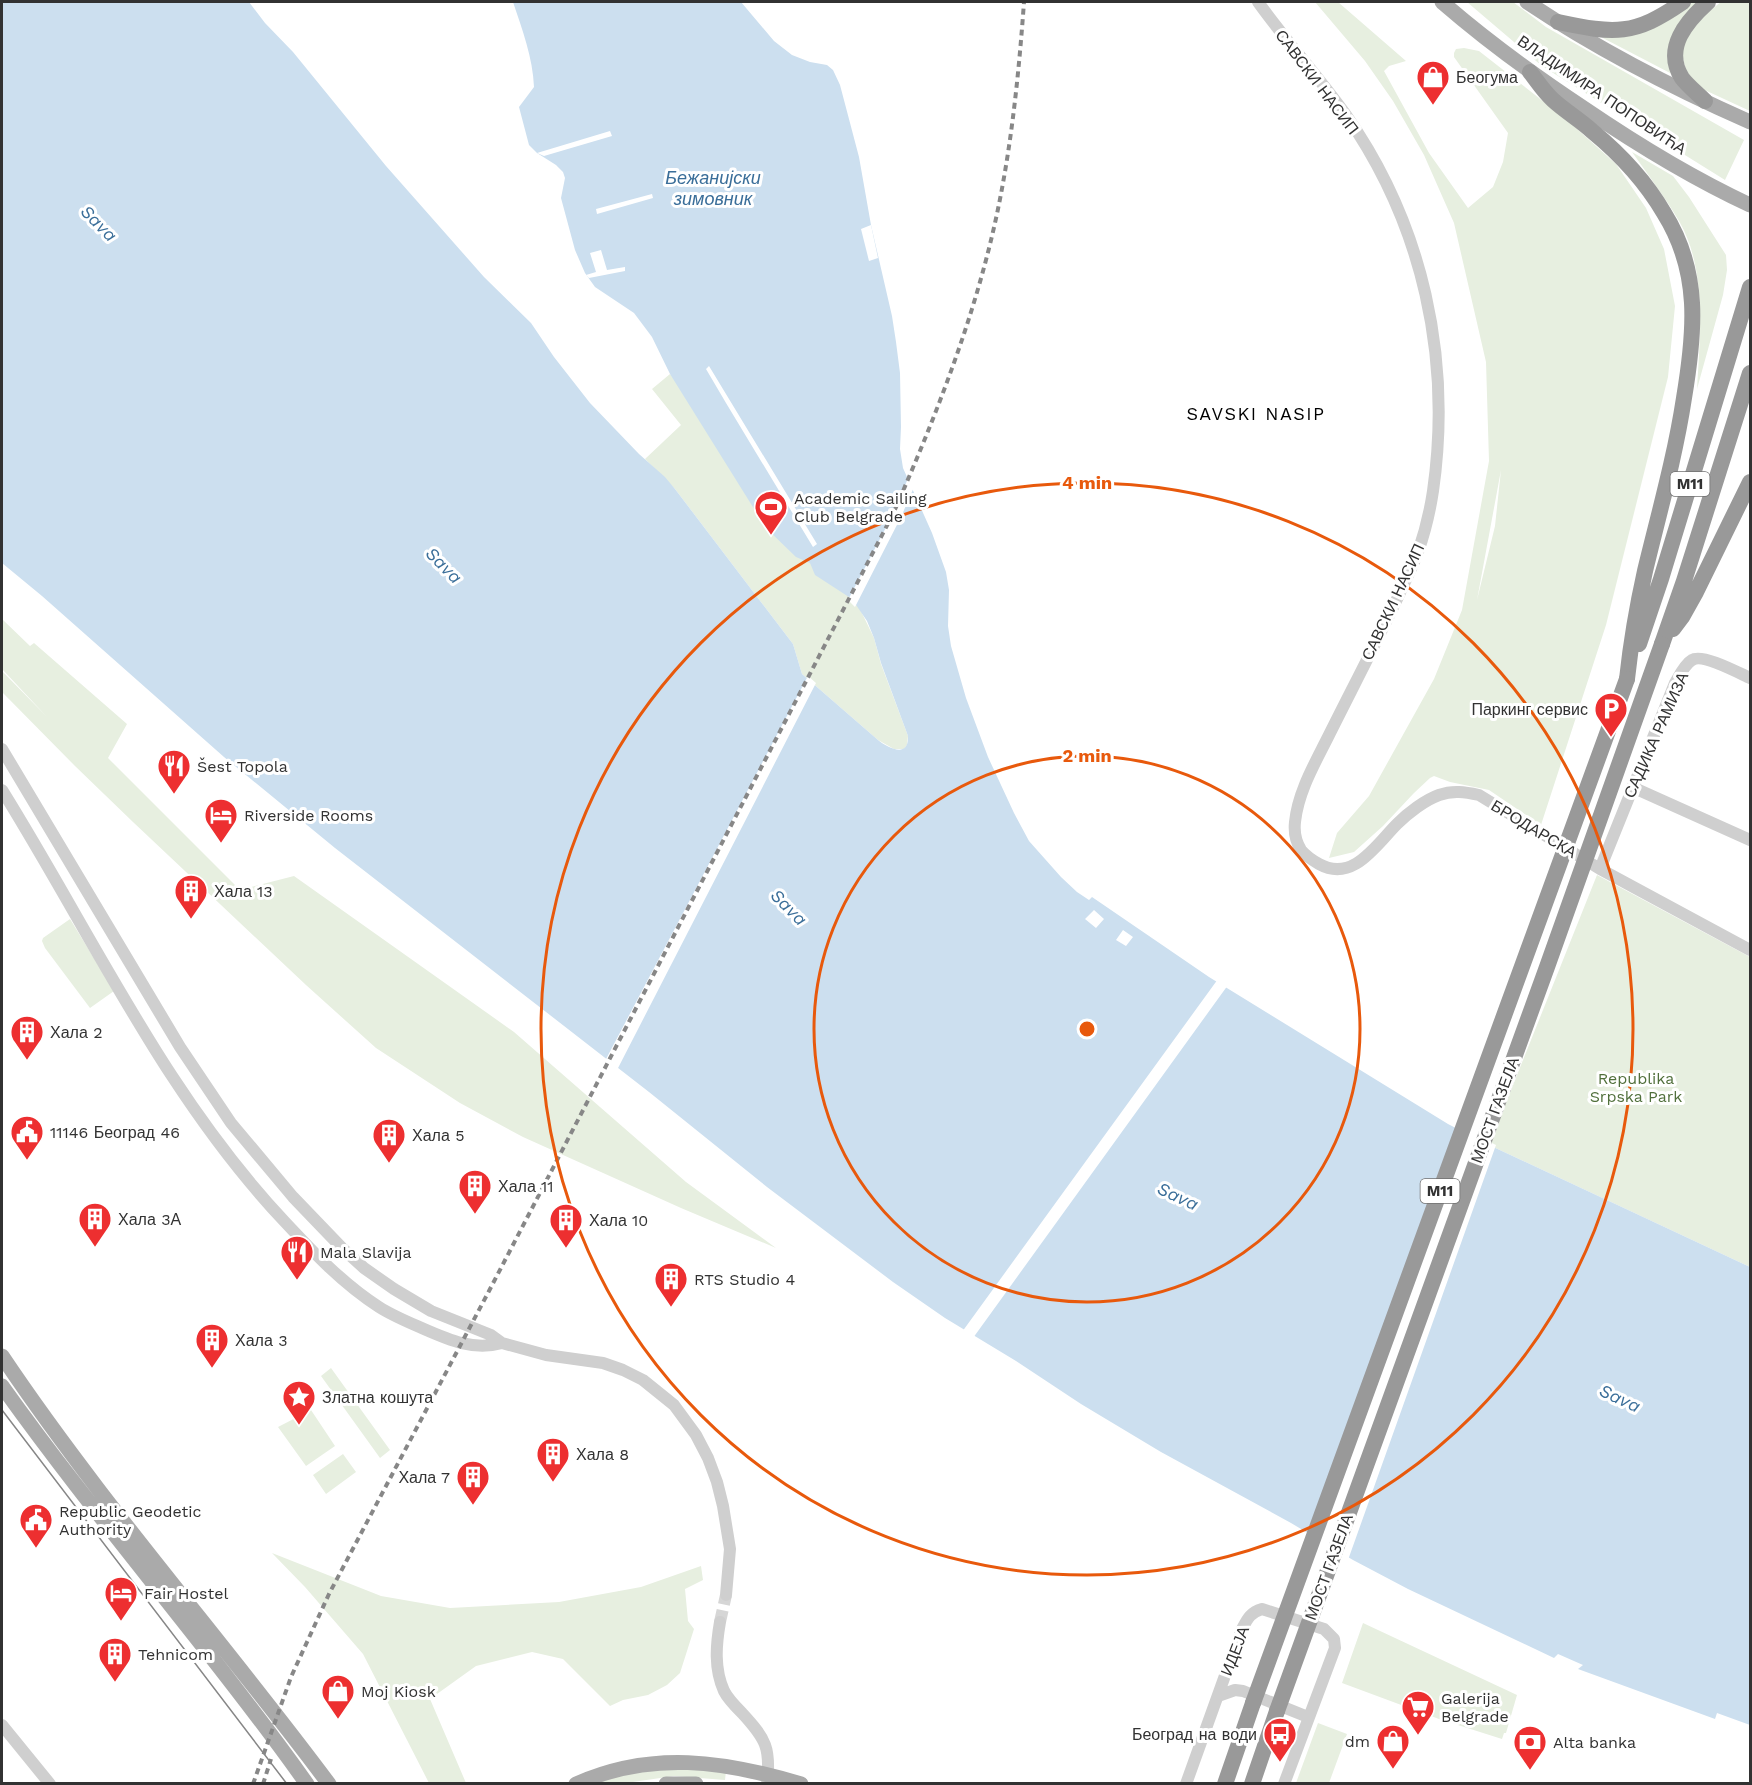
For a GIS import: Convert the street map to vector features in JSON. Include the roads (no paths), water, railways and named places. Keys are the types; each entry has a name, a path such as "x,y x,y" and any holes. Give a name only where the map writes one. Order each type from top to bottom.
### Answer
{"highway":[{"path":"1558,22 1600,30 1631,29 1660,17 1683,2"},
{"path":"1705,101 1682,78 1676,65 1675,55 1676,44 1686,23 1708,2"},
{"path":"1530,72 1552,99 1594,132 1647,187 1665,213 1687,265 1693,307 1692,352 1680,427 1635,616 1627,679"},
{"name":"M11","path":"1627,679 1661,579 1750,287"},
{"name":"M11","path":"1662,644 1750,373"},
{"path":"1662,644 1682,617 1696,592 1750,482"},
{"name":"МОСТ ГАЗЕЛА","path":"1252,1784 1662,644"},
{"name":"МОСТ ГАЗЕЛА","path":"1225,1784 1627,679"}],"main road":[{"name":"ВЛАДИМИРА ПОПОВИЋА","path":"1442,2 1530,72 1629,139 1660,158 1750,205"},
{"path":"1527,2 1584,39 1628,63 1750,122"},
{"path":"2,1356 33,1402 129,1529 329,1784"},
{"path":"2,1386 98,1513 264,1724 307,1784"},
{"path":"576,1784 618,1770 669,1762 708,1763 747,1776 801,1784"},
{"path":"666,1784 696,1784"}],"street":[{"name":"САВСКИ НАСИП","path":"1258,2 1279,32 1346,115 1392,194 1420,273 1430,310 1439,378 1440,417 1433,493 1418,553 1311,771 1298,806 1294,824 1299,846 1307,856 1323,866"},
{"name":"САДИКА РАМИЗА","path":"1600,869 1675,683 1682,672 1692,660 1702,658 1750,678"},
{"path":"2,749 180,1047 231,1123 293,1197 342,1248 364,1268 393,1289 431,1311 479,1329 502,1343 546,1355 603,1363 623,1370 643,1380 674,1405 696,1435 717,1482 730,1549 726,1595"},
{"path":"1632,787 1750,840"},
{"path":"2,790 161,1060 220,1147 275,1211 331,1270 399,1318 457,1342 479,1347 502,1343"},
{"name":"БРОДАРСКА","path":"1323,866 1340,870 1361,862 1399,822 1416,808 1438,795 1454,792 1479,795 1600,869 1750,950"},
{"name":"ИДЕЈА","path":"1186,1784 1241,1631 1249,1616 1262,1609 1324,1629 1334,1639 1335,1648 1284,1784"},
{"path":"720,1622 716,1655 721,1681 728,1697 764,1740 769,1756 767,1779"},
{"path":"1218,1696 1235,1690 1243,1691 1308,1717"},
{"path":"2,1725 50,1784"}],"water":[{"path":"2,2 249,2 386,166 484,277 531,323 590,403 675,489 793,644 802,674 878,740 897,750 905,747 908,736 867,621 852,599 815,575 810,563 796,557 766,528 670,374 652,337 634,313 595,287 585,273 575,250 561,198 565,178 563,172 529,145 519,107 534,87 532,65 513,2 741,2 774,41 792,55 827,65 833,70 840,85 859,157 871,225 892,316 900,373 900,449 903,468 932,533 946,572 951,646 966,698 988,757 1029,841 1077,892 1089,900 1092,897 1209,977 1448,1124 1750,1267 1750,1725 1717,1713 1715,1719 1578,1669 1583,1665 1558,1654 1554,1658 1408,1589 1161,1452 945,1318 893,1282 767,1187 649,1092 335,848 224,757 2,563"}],"tunnel":[{"path":"720,1622 726,1595"}],"tram line":[{"path":"2,1410 287,1784"}],"railway":[{"path":"253,1784 291,1677 329,1594 893,514 953,364 989,249 1011,132 1024,2"},
{"path":"263,1784 271,1759"}],"place":[{"name":"Беогума","path":"1433,106"},
{"name":"Academic Sailing Club Belgrade","path":"771,536"},
{"name":"Паркинг сервис","path":"1611,738"},
{"name":"Šest Topola","path":"174,795"},
{"name":"Riverside Rooms","path":"221,844"},
{"name":"Хала 13","path":"191,920"},
{"name":"Хала 2","path":"27,1061"},
{"name":"11146 Београд 46","path":"27,1161"},
{"name":"Хала 5","path":"389,1164"},
{"name":"Хала 11","path":"475,1215"},
{"name":"Хала 3А","path":"95,1248"},
{"name":"Хала 10","path":"566,1249"},
{"name":"Mala Slavija","path":"297,1281"},
{"name":"RTS Studio 4","path":"671,1308"},
{"name":"Хала 3","path":"212,1369"},
{"name":"Златна кошута","path":"299,1426"},
{"name":"Хала 8","path":"553,1483"},
{"name":"Хала 7","path":"473,1506"},
{"name":"Republic Geodetic Authority","path":"36,1549"},
{"name":"Fair Hostel","path":"121,1622"},
{"name":"Tehnicom","path":"115,1683"},
{"name":"Moj Kiosk","path":"338,1720"},
{"name":"Galerija Belgrade","path":"1418,1736"},
{"name":"Београд на води","path":"1280,1763"},
{"name":"dm","path":"1393,1770"},
{"name":"Alta banka","path":"1530,1771"}],"district":[{"name":"SAVSKI NASIP","path":"1256,413"}],"water label":[{"name":"Бежанијски зимовник","path":"713,187"},
{"name":"Sava","path":"99,223"},
{"name":"Sava","path":"444,565"},
{"name":"Sava","path":"789,907"},
{"name":"Sava","path":"1178,1196"},
{"name":"Sava","path":"1620,1398"}],"park label":[{"name":"Republika Srpska Park","path":"1636,1087"}]}
